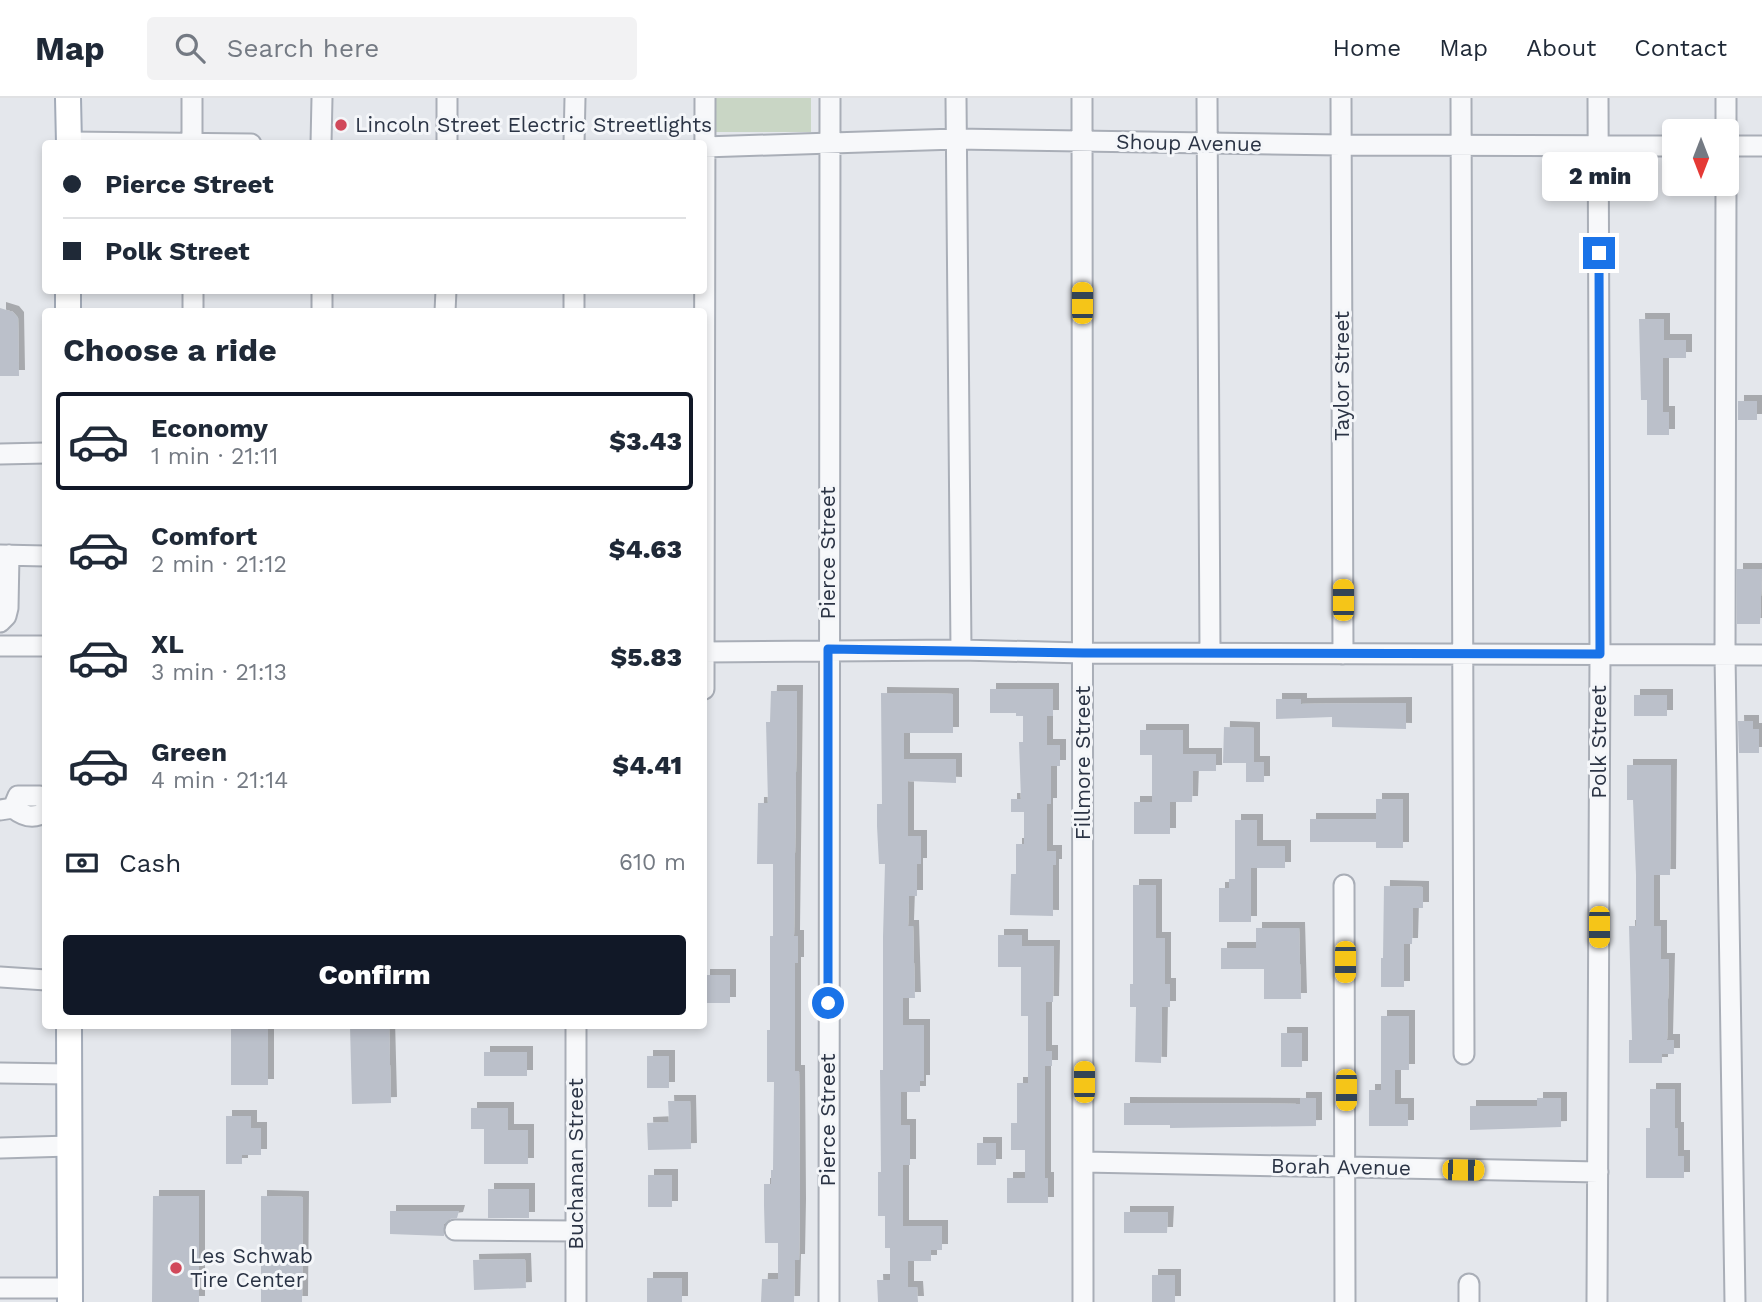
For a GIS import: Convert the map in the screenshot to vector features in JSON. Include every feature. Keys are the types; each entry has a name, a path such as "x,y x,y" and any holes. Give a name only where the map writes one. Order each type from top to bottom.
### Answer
{"main road":[{"path":"68,98 69,140"},
{"path":"69,1029 70,1295"}],"street":[{"path":"192,98 192,140"},
{"path":"321,140 322,98"},
{"path":"447,98 447,140"},
{"path":"574,140 575,98"},
{"path":"705,98 705,140"},
{"name":"Pierce Street","path":"829,1302 830,98"},
{"path":"956,98 961,650"},
{"name":"Fillmore Street","path":"1082,98 1083,1302"},
{"path":"1207,98 1210,653"},
{"name":"Taylor Street","path":"1341,98 1343,654"},
{"path":"1461,98 1464,1054"},
{"name":"Polk Street","path":"1597,1302 1600,654 1598,98"},
{"path":"1726,98 1726,119"},
{"name":"Shoup Avenue","path":"707,147 956,139 1341,145 1662,146"},
{"path":"1740,146 1762,146"},
{"path":"1726,196 1725,655 1735,1302"},
{"path":"0,454 42,453"},
{"path":"0,622 6,616 8,608 4,555 42,556"},
{"path":"0,646 42,646"},
{"path":"707,652 828,649 1083,653 1762,655"},
{"path":"42,798 18,796 6,809 23,816 42,814"},
{"path":"1344,885 1345,1302"},
{"path":"0,977 42,980"},
{"name":"Buchanan Street","path":"576,1029 576,1302"},
{"path":"0,1073 69,1074"},
{"path":"0,1148 70,1146"},
{"name":"Borah Avenue","path":"1084,1162 1598,1171"},
{"path":"455,1230 576,1231"},
{"path":"0,1289 70,1295"}],"green space":[{"path":"715,98 811,98 811,132 715,132"}],"building":[{"path":"0,308 13,312 18,318 19,376 0,376"},
{"path":"1639,319 1664,319 1664,340 1686,340 1686,358 1663,358 1663,412 1669,412 1669,435 1647,435 1647,400 1641,400"},
{"path":"1738,401 1757,401 1757,420 1738,420"},
{"path":"1737,569 1762,569 1760,624 1737,624"},
{"path":"990,689 1053,689 1053,716 1047,716 1047,745 1060,745 1060,766 1051,766 1051,804 1047,804 1047,851 1056,851 1056,865 1053,865 1053,916 1010,915 1011,874 1016,874 1016,844 1024,844 1024,812 1011,812 1011,799 1021,799 1019,742 1023,742 1023,716 1016,716 1016,713 990,713"},
{"path":"771,691 797,691 794,936 798,936 798,963 795,963 795,1071 799,1071 800,1205 799,1260 795,1260 794,1302 761,1302 762,1279 778,1279 778,1243 765,1243 764,1205 764,1184 771,1184 773,1170 774,1082 767,1082 767,1030 770,1030 773,864 757,864 758,803 768,803 766,722 770,722"},
{"path":"881,693 953,694 953,733 904,733 904,759 956,759 956,783 908,781 908,836 921,836 921,864 917,864 917,896 909,896 908,926 913,926 915,998 903,998 903,1025 924,1025 924,1081 920,1081 920,1092 901,1092 901,1125 910,1125 910,1165 903,1165 903,1226 942,1226 942,1250 931,1250 931,1261 908,1261 908,1287 917,1287 918,1302 878,1302 877,1280 890,1280 890,1248 885,1248 885,1216 878,1216 878,1172 881,1172 880,1070 883,1070 885,864 879,864 877,826 877,804 882,804"},
{"path":"1634,695 1667,695 1667,716 1634,716"},
{"path":"1276,699 1301,699 1301,704 1406,703 1406,729 1332,727 1332,717 1276,719"},
{"path":"1738,721 1753,721 1753,729 1759,729 1759,753 1739,753"},
{"path":"1224,727 1254,728 1254,762 1264,762 1264,782 1246,782 1246,763 1223,763"},
{"path":"1140,730 1183,730 1183,754 1216,754 1216,771 1193,771 1192,802 1170,802 1170,834 1134,834 1134,802 1152,802 1152,755 1140,755"},
{"path":"1627,765 1671,765 1670,875 1654,875 1654,926 1661,926 1661,959 1669,959 1667,1040 1674,1040 1674,1054 1662,1054 1662,1063 1629,1063 1629,1040 1632,1040 1629,926 1636,926 1636,875 1633,800 1627,800"},
{"path":"1376,799 1403,799 1403,848 1376,848 1376,842 1310,842 1310,819 1376,819"},
{"path":"1235,820 1257,820 1257,846 1285,846 1285,868 1251,868 1251,922 1219,922 1219,888 1229,888 1229,879 1235,879"},
{"path":"1133,885 1156,885 1156,938 1165,938 1165,984 1170,984 1170,1007 1162,1007 1161,1063 1135,1062 1136,1007 1130,1007 1130,984 1133,984"},
{"path":"1384,886 1423,887 1423,908 1413,908 1412,944 1404,944 1404,987 1381,987"},
{"path":"1256,928 1299,928 1301,999 1264,999 1264,969 1221,969 1221,948 1256,948"},
{"path":"998,935 1022,935 1022,946 1054,946 1053,1002 1046,1002 1046,1051 1052,1051 1052,1066 1045,1066 1045,1178 1048,1178 1048,1203 1007,1203 1007,1178 1025,1178 1025,1150 1011,1150 1011,1123 1017,1123 1017,1083 1028,1083 1028,1016 1021,1016 1021,967 998,967"},
{"path":"707,975 730,975 730,1003 707,1003"},
{"path":"1381,1016 1409,1016 1409,1070 1395,1070 1395,1104 1408,1104 1408,1126 1369,1126 1369,1090 1381,1090"},
{"path":"231,1029 268,1029 268,1085 231,1085"},
{"path":"350,1029 389,1029 391,1103 352,1104"},
{"path":"1281,1033 1302,1033 1302,1067 1281,1067"},
{"path":"484,1052 527,1052 527,1076 484,1076"},
{"path":"647,1056 669,1056 669,1088 647,1088"},
{"path":"1650,1089 1675,1089 1675,1128 1678,1128 1678,1156 1684,1156 1684,1178 1646,1178 1646,1128 1650,1128"},
{"path":"1300,1098 1316,1098 1316,1126 1170,1128 1170,1125 1124,1125 1124,1103 1300,1104"},
{"path":"1537,1098 1561,1098 1561,1127 1470,1130 1470,1106 1537,1106"},
{"path":"668,1101 690,1101 691,1149 648,1150 647,1123 669,1122"},
{"path":"471,1108 508,1108 508,1130 528,1130 528,1164 484,1164 484,1129 471,1129"},
{"path":"226,1116 251,1116 251,1128 261,1128 261,1155 242,1155 242,1164 226,1164"},
{"path":"977,1143 996,1143 996,1165 977,1165"},
{"path":"648,1175 672,1175 672,1207 648,1207"},
{"path":"488,1189 529,1189 529,1218 488,1218"},
{"path":"153,1196 199,1196 199,1302 152,1302"},
{"path":"261,1196 303,1197 302,1302 261,1302"},
{"path":"390,1211 459,1211 457,1218 444,1224 444,1236 390,1234"},
{"path":"1124,1212 1168,1212 1167,1233 1124,1233"},
{"path":"525,1259 526,1288 474,1290 473,1260"},
{"path":"1152,1275 1175,1275 1175,1302 1152,1302"},
{"path":"647,1278 682,1278 682,1302 647,1302"}],"place":[{"name":"Lincoln Street Electric Streetlights","path":"341,125"},
{"name":"Les Schwab Tire Center","path":"176,1268"}],"route":[{"path":"828,1003 828,649 1083,653 1600,654 1599,253"}]}
